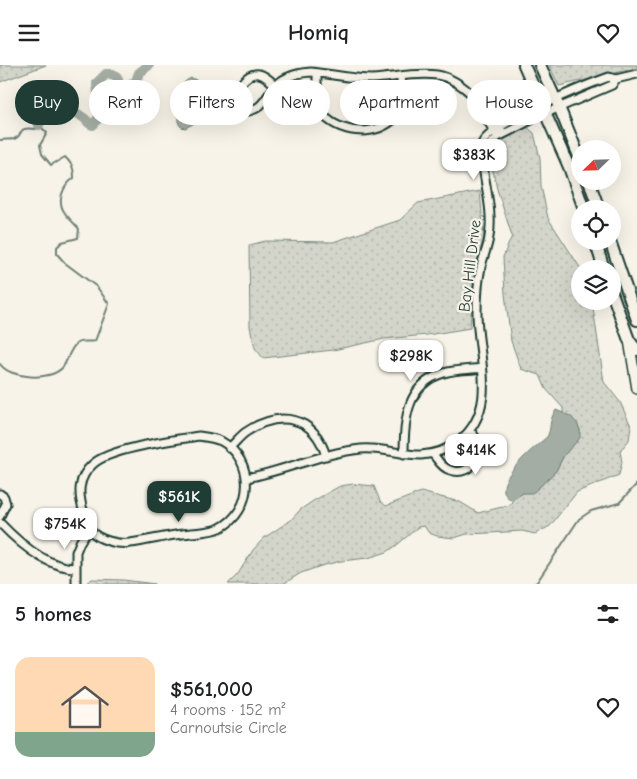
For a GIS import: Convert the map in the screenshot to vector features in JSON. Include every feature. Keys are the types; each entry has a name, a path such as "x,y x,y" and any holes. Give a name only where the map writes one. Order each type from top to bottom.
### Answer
{"main road":[{"path":"524,65 534,80"},
{"path":"540,65 544,80"},
{"path":"551,106 571,143"},
{"path":"551,106 581,200"},
{"path":"613,250 637,320"},
{"path":"618,310 629,340 637,350"}],"street":[{"path":"284,80 302,72 370,79 418,74 438,75 453,81 472,95 499,133"},
{"path":"317,73 319,96 325,117 340,127 358,130 382,128 396,117 401,95 401,76"},
{"path":"252,74 260,74 275,85 260,107 253,110 249,111 239,106 236,100 240,87 247,77 252,74"},
{"name":"Bay Hill Drive","path":"551,106 612,85 616,79 637,74"},
{"name":"Bay Hill Drive","path":"246,478 276,472 326,456 363,449 378,449 404,454 439,453 452,447 470,431 483,405 477,303 481,267 489,237 491,219 482,166 487,148 499,133 514,125"},
{"path":"629,340 637,389"},
{"path":"404,454 406,413 416,393 435,376 446,372 482,368"},
{"path":"229,448 245,433 261,424 273,419 288,419 302,422 317,437 326,456"},
{"path":"433,454 448,470 458,471 468,468 475,460 479,448 475,435 470,431"},
{"path":"199,436 214,438 229,448 239,459 246,478 247,489 242,508 230,522 218,529 128,543 104,539 92,532 80,501 79,490 86,473 93,464 112,454 152,443 199,436"},
{"path":"0,494 4,497 6,504 0,516"},
{"path":"0,523 15,538 36,554 60,566 76,567"},
{"path":"76,584 76,552 89,528"}],"shaded area":[{"path":"0,65 46,65 0,82"},
{"path":"549,65 637,65 637,68 559,86"},
{"path":"180,125 191,125 185,128"},
{"path":"527,127 534,133 540,158 541,186 548,218 575,260 571,260 571,310 593,310 604,382 620,402 631,426 629,440 620,451 622,462 619,475 577,492 550,526 535,534 522,531 467,534 454,538 429,533 424,526 418,527 387,552 368,558 341,561 321,566 301,573 283,584 228,584 238,574 253,550 264,538 291,520 300,510 313,501 340,486 353,484 374,486 380,501 386,506 421,492 460,502 478,513 510,505 513,499 523,493 535,491 556,471 564,455 578,440 580,430 577,425 563,413 563,408 546,389 540,375 521,369 511,341 505,294 503,257 512,236 497,189 490,158 496,143 511,133"},
{"path":"480,191 484,237 474,273 470,328 384,339 333,350 263,358 255,348 250,327 249,245 266,241 333,242 400,220 418,203"},
{"path":"556,410 570,416 577,423 580,430 580,438 564,455 556,471 535,491 523,493 512,500 505,494 504,486 508,477 524,457 547,437"},
{"path":"92,579 123,580 155,584 86,584"}],"waterway":[{"path":"79,114 93,125 100,116 97,83 106,74 113,74 117,77 120,86 128,87 136,81 139,73 149,65"},
{"path":"0,140 14,139 23,130 29,128 36,129 39,125 47,133 40,145 42,154 51,165 65,157 71,164 74,178 64,189 61,204 65,213 79,229 78,238 62,242 57,247 57,254 65,263 97,287 109,304 95,341 76,344 62,368 56,372 49,375 30,377 12,373 0,364"},
{"path":"534,584 579,519 591,511 619,503 637,484"}]}
